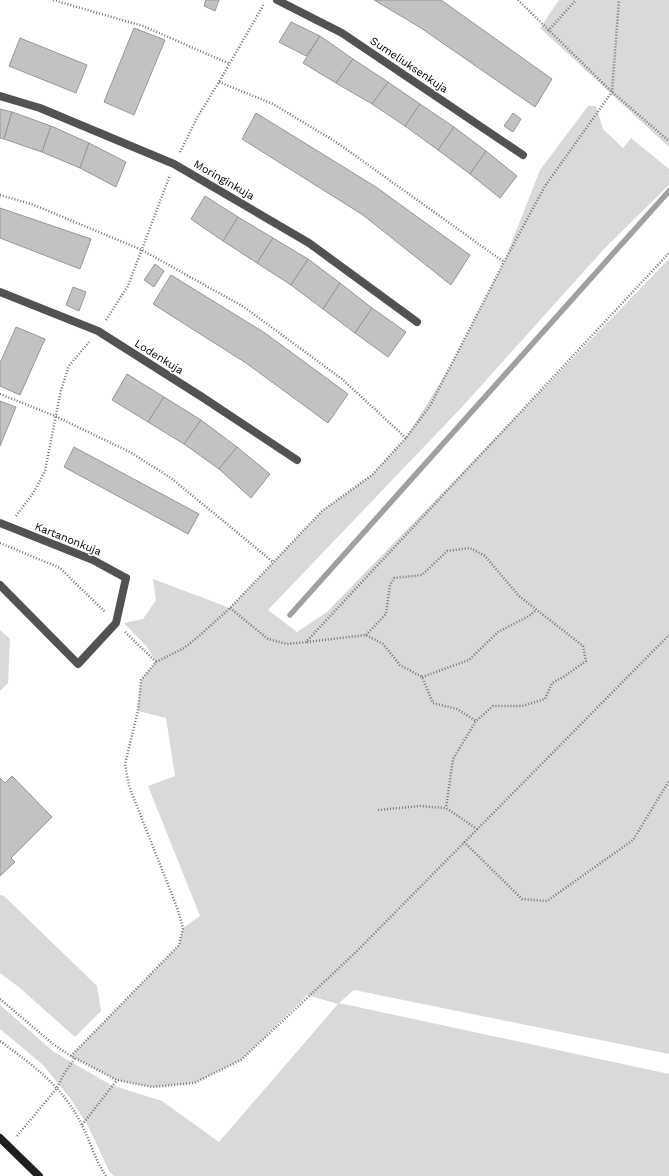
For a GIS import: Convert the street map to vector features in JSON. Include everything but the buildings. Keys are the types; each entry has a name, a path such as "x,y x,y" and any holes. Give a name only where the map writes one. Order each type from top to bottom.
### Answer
{"main road":[{"path":"0,1138 39,1176"}],"street":[{"name":"Sumeliuksenkuja","path":"277,0 342,33 523,156"},
{"name":"Moringinkuja","path":"0,96 40,108 174,164 309,243 417,322"},
{"name":"Lodenkuja","path":"0,292 98,331 297,460"},
{"name":"Kartanonkuja","path":"0,523 93,560 126,578 116,623"},
{"path":"0,585 78,664 116,623"}],"path":[{"path":"53,0 143,26 230,64"},
{"path":"8,526 34,492 45,471 55,416 61,390 69,366 98,331 128,286 174,164 197,118 230,64 266,0"},
{"path":"518,0 612,92 669,141"},
{"path":"548,31 576,0"},
{"path":"71,1056 180,945 182,928 178,910 129,786 125,764 138,711 141,680 156,662 184,648 230,608 322,511 372,475 406,438 430,406 545,186 612,92 619,0"},
{"path":"219,82 273,104 336,142 504,262"},
{"path":"0,195 34,205 142,250 244,306 342,379 406,438"},
{"path":"306,642 669,253"},
{"path":"0,394 55,416 130,452 172,478 273,562"},
{"path":"0,543 60,568 156,662"},
{"path":"366,635 386,614 390,585 394,578 422,575 447,551 470,548 484,556 519,596 583,646 586,661 552,683 545,699 522,706 493,706 476,721 453,759 446,808"},
{"path":"230,608 268,639 287,644 366,635 382,644 400,665 422,677 433,703 457,709 476,721"},
{"path":"422,677 469,660 498,632 536,610"},
{"path":"0,999 53,1044 71,1056 117,1080 152,1087 194,1083 241,1060 356,952 669,635"},
{"path":"464,842 522,899 547,901 633,840 669,781"},
{"path":"378,810 420,806 446,808 478,829"},
{"path":"0,1041 37,1068 70,1103 82,1124 100,1167 106,1176"},
{"path":"22,1130 57,1088 64,1074 75,1058"},
{"path":"82,1124 117,1080"}],"shaded area":[{"path":"559,0 669,0 669,147 540,28"},
{"path":"588,106 596,106 603,129 623,148 631,138 669,169 669,185 604,249 462,407 268,610 297,632 327,612 669,259 669,1054 354,990 339,1003 669,1074 669,1176 114,1176 109,1171 88,1126 70,1098 43,1065 0,1029 0,1005 54,1052 111,1085 162,1101 219,1142 338,1004 307,995 241,1060 194,1083 152,1087 117,1080 71,1056 179,945 183,928 200,916 148,786 175,776 166,718 138,711 141,680 156,662 147,647 124,623 143,619 156,600 153,579 230,608 322,511 372,475 406,438 451,365 504,262 540,170"},
{"path":"0,630 10,639 8,683 0,691"},
{"path":"0,895 4,896 97,986 101,1011 75,1037 20,988 0,973"}],"waterway":[{"path":"290,615 669,191"}]}
